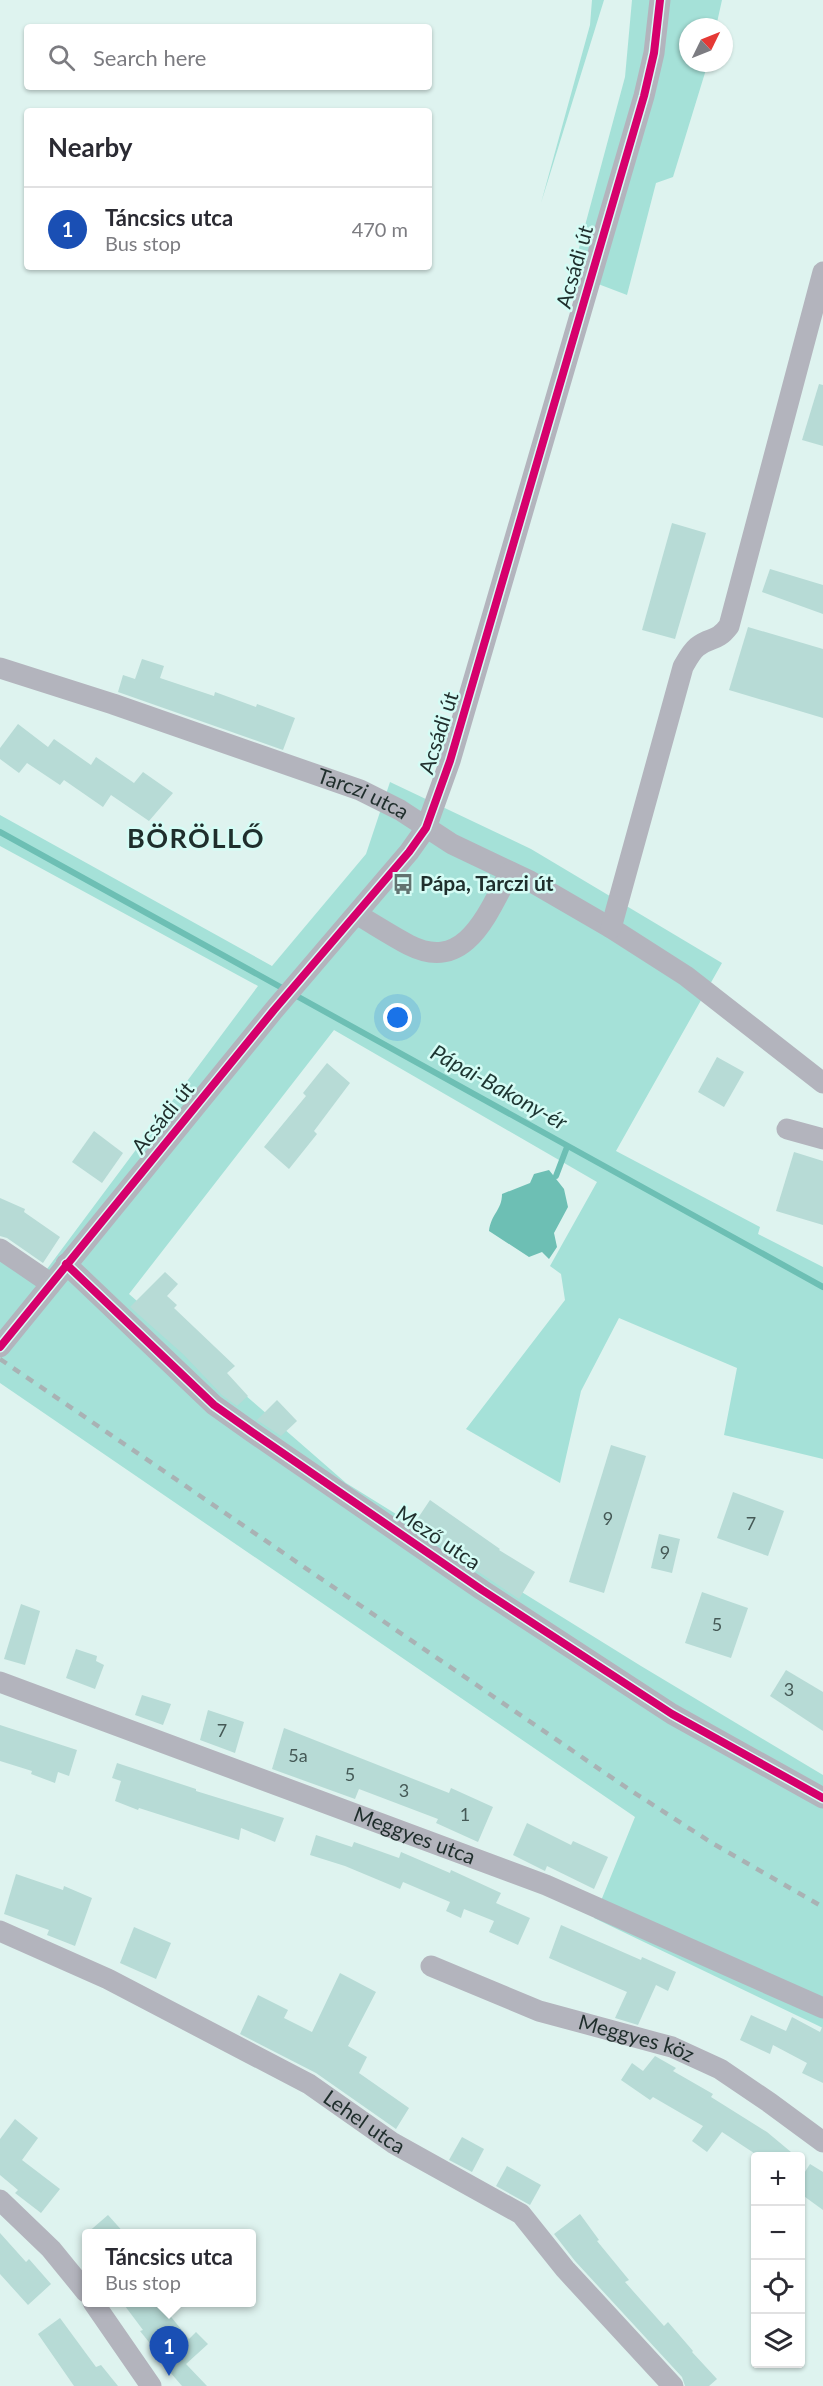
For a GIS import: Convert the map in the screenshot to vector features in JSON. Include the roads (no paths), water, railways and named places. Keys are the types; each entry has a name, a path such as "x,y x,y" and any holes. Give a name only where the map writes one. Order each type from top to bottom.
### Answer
{"street":[{"name":"Acsádi út","path":"0,1347 274,1010 358,915 426,828 450,761 486,645 644,96 654,53 660,0"},
{"path":"611,928 683,667 692,652 700,645 721,637 729,626 815,334 823,272"},
{"name":"Tarczi utca","path":"0,668 113,704 360,790 400,810 426,828 530,881 611,928 686,976 816,1078"},
{"path":"358,915 411,946 426,951 447,953 469,939 479,927 510,872"},
{"path":"787,1129 823,1139"},
{"path":"0,1250 50,1283"},
{"name":"Mező utca","path":"66,1264 207,1399 252,1432 482,1590 672,1714 823,1798"},
{"name":"Meggyes utca","path":"0,1682 546,1885 823,2008"},
{"name":"Lehel utca","path":"0,1931 108,1979 309,2084 393,2143 521,2214 565,2269 673,2386"},
{"name":"Meggyes köz","path":"431,1966 539,2011 672,2047 720,2069 823,2142"},
{"path":"0,2200 51,2249 82,2286"},
{"path":"96,2307 151,2386"}],"waterway":[{"name":"Pápai-Bakony-ér","path":"0,832 823,1287"},
{"path":"556,1176 567,1147"}],"railway":[{"path":"0,1359 630,1790 712,1843 823,1907"}],"place":[{"name":"Pápa, Tarczi út","path":"403,884"},
{"name":"Táncsics utca","path":"169,2376"}],"district":[{"name":"BÖRÖLLŐ","path":"196,839"}]}
